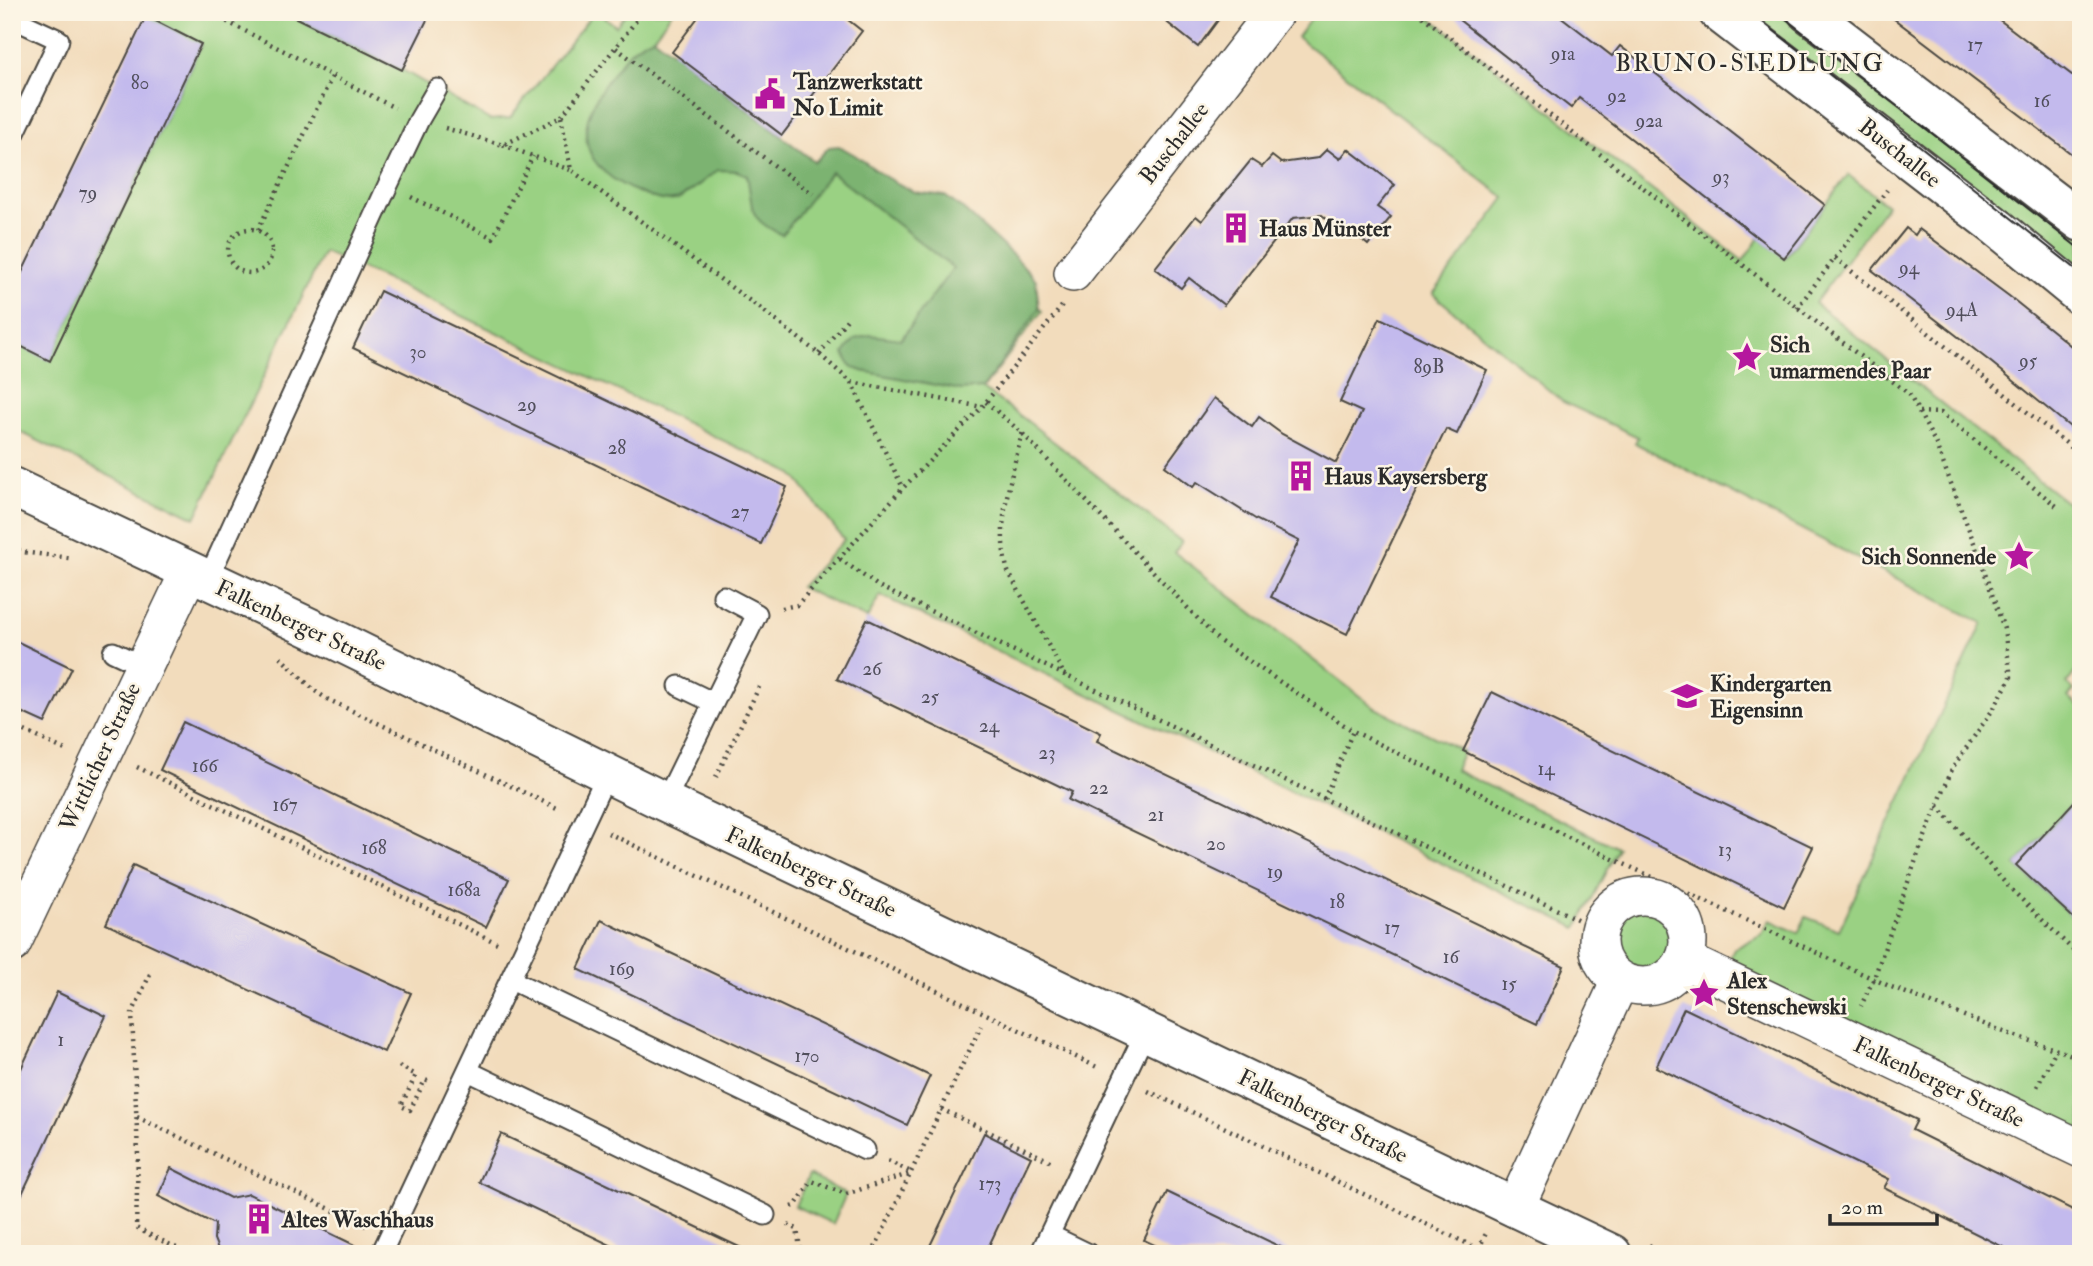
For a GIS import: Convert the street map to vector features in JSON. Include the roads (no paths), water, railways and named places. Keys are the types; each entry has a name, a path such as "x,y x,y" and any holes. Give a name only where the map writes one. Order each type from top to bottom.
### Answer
{"street":[{"name":"Buschallee","path":"1073,273 1275,12"},
{"name":"Buschallee","path":"1718,12 2081,296"},
{"path":"1807,12 2081,222"},
{"name":"Falkenberger Straße","path":"12,487 1612,1254"},
{"name":"Wittlicher Straße","path":"12,944 112,763 128,659 198,577"},
{"path":"1639,895 1652,896 1665,901 1684,921 1688,946 1684,960 1677,971 1657,984 1634,986 1620,981 1608,971 1600,959 1598,929 1613,906 1639,895"},
{"name":"Falkenberger Straße","path":"1684,960 2081,1149"},
{"path":"1516,1208 1620,981"}],"lane":[{"path":"12,18 59,40 12,139"},
{"path":"198,577 419,120 437,89"},
{"path":"665,802 757,614 723,596"},
{"path":"679,686 712,702"},
{"path":"385,1245 607,774"},
{"path":"511,980 865,1150"},
{"path":"1040,1254 1146,1031"},
{"path":"468,1071 765,1214"},
{"path":"1050,1235 1089,1254"}],"tram line":[{"path":"1750,12 2081,273"},
{"path":"1777,12 2081,250"}],"place":[{"name":"Tanzwerkstatt No Limit","path":"770,94"},
{"name":"Haus Münster","path":"1236,228"},
{"name":"Sich umarmendes Paar","path":"1747,357"},
{"name":"Haus Kaysersberg","path":"1301,476"},
{"name":"Sich Sonnende","path":"2019,556"},
{"name":"Kindergarten Eigensinn","path":"1687,696"},
{"name":"Alex Stenschewski","path":"1704,993"},
{"name":"Altes Waschhaus","path":"259,1219"}],"district":[{"name":"BRUNO-SIEDLUNG","path":"1750,63"}]}
